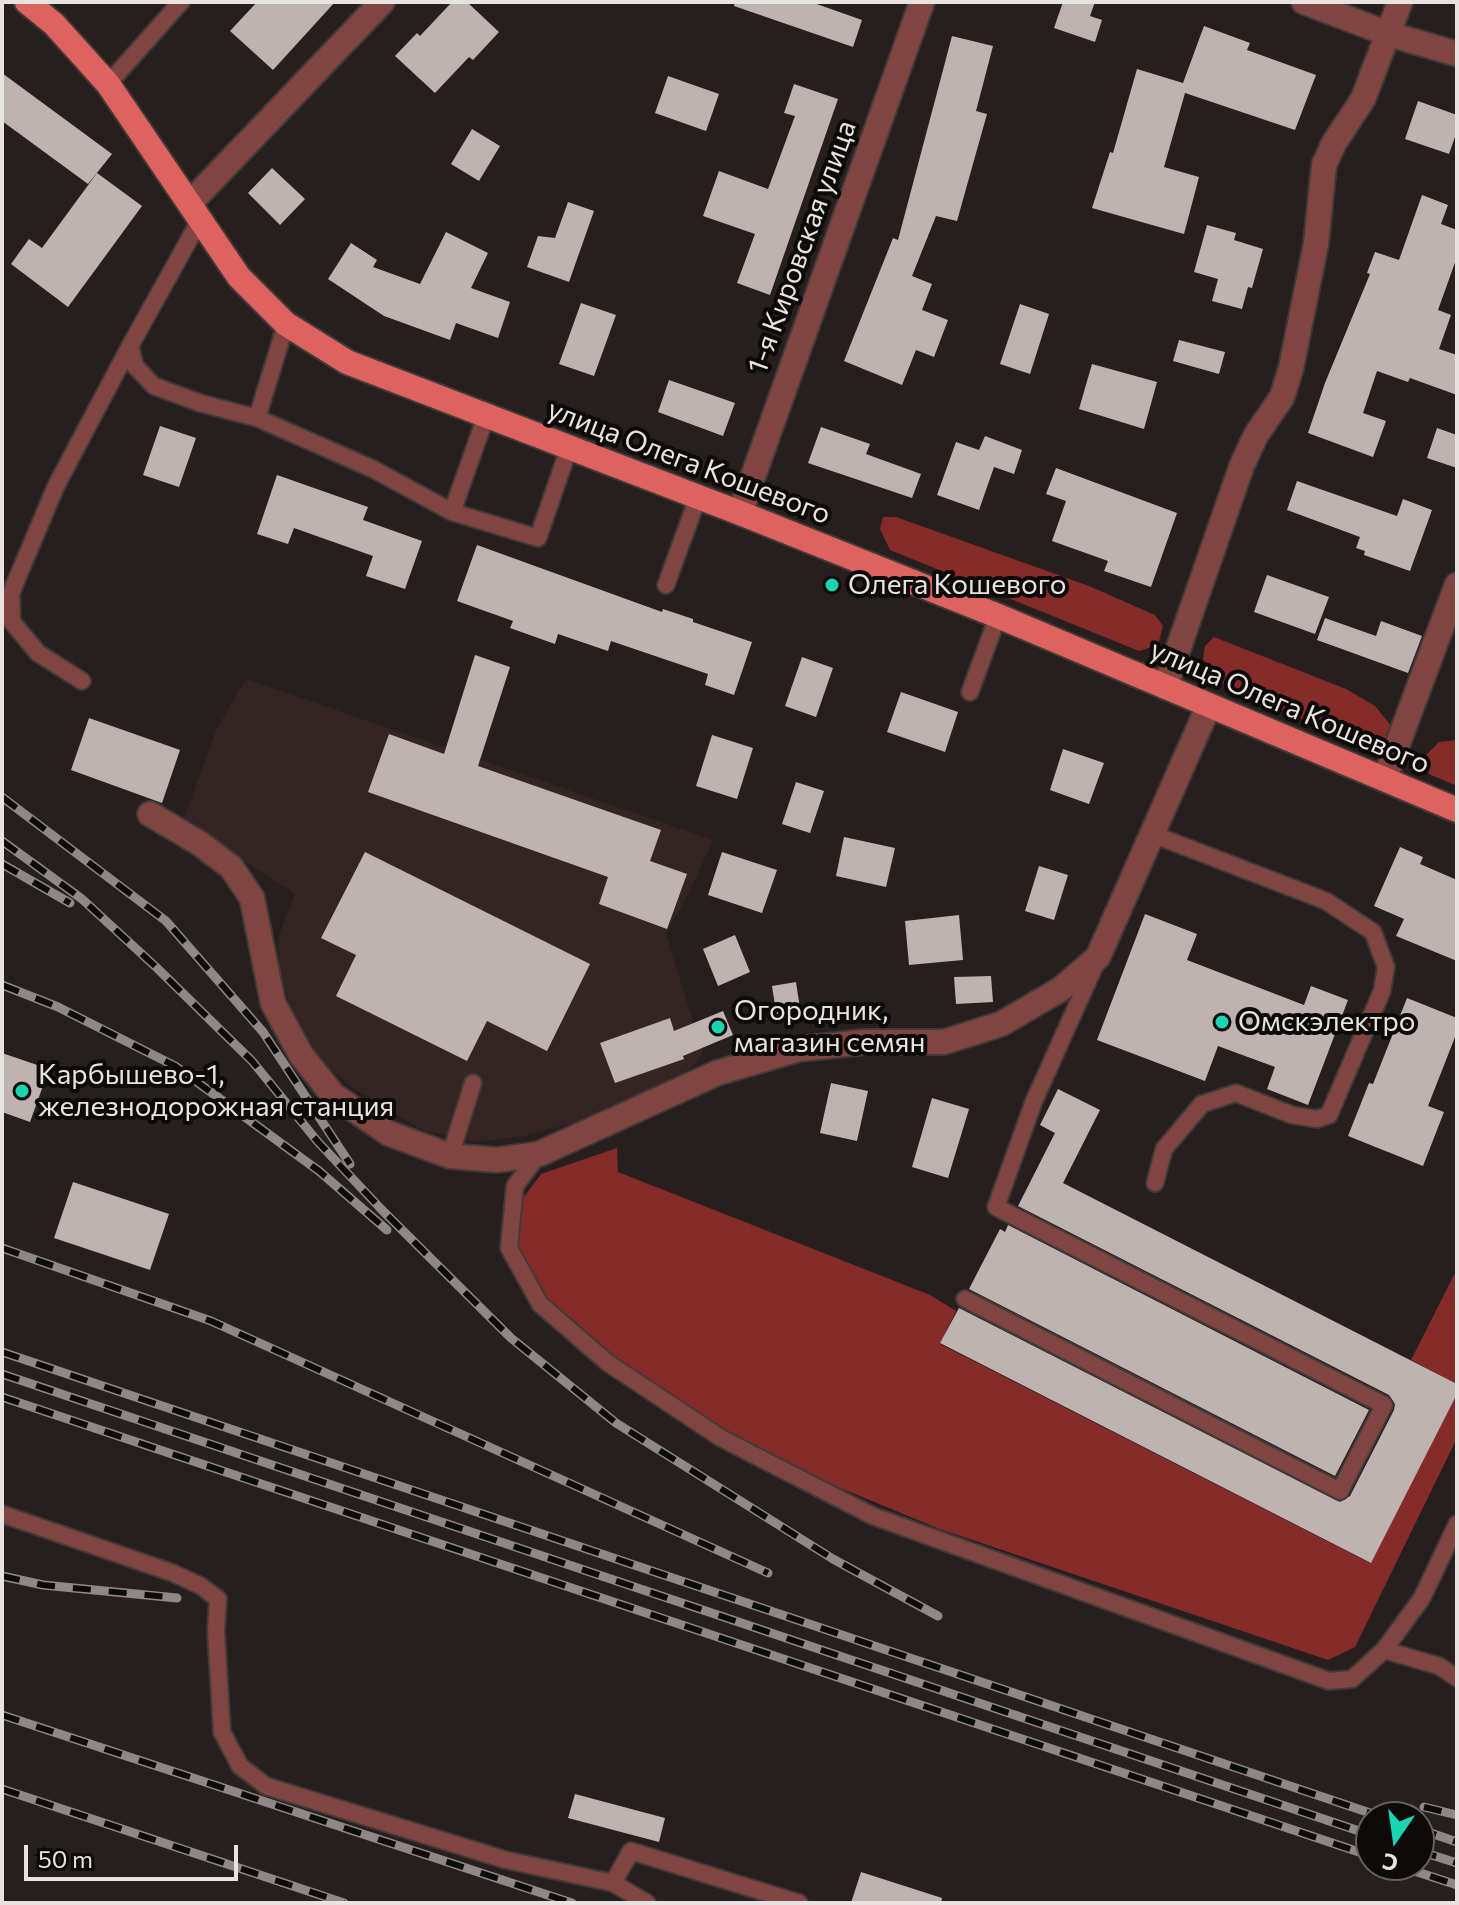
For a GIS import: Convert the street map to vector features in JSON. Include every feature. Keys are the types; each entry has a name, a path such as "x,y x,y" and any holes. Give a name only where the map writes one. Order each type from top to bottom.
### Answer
{"main road":[{"name":"улица Олега Кошевого","path":"27,2 54,24 108,84 239,277 286,324 347,362 998,616 1457,810"}],"street":[{"path":"195,211 382,2"},
{"name":"1-я Кировская улица","path":"740,513 922,2"},
{"path":"1304,2 1389,34 1457,54"},
{"path":"1165,687 1242,465 1256,435 1282,397 1291,368 1316,244 1324,165 1334,143 1363,99 1400,2"},
{"path":"1385,778 1457,585"},
{"path":"150,814 199,843 231,867 252,898 273,1003 301,1055 333,1095 388,1133 450,1156 497,1160 539,1154 717,1073 799,1049 864,1042 944,1042 1001,1024 1061,989 1098,957 1209,705"}],"lane":[{"path":"108,84 181,2"},
{"path":"82,681 38,653 12,622 11,593 56,486 130,346 195,211"},
{"path":"257,418 286,324"},
{"path":"130,346 135,366 154,386 200,403 257,418 373,469 452,512 538,538 569,448"},
{"path":"452,512 486,416"},
{"path":"666,585 698,497"},
{"path":"970,692 998,616"},
{"path":"1152,834 1326,901 1373,932 1386,967 1382,991 1329,1115 1317,1119 1292,1115 1236,1093 1202,1104 1164,1149 1155,1183"},
{"path":"965,1299 1340,1491 1384,1405 996,1207 1034,1101 1098,957"},
{"path":"450,1156 473,1083"},
{"path":"539,1154 515,1186 509,1248 540,1304 608,1363 721,1438 873,1516 1329,1681 1352,1679 1384,1650 1422,1598 1457,1524"},
{"path":"2,1514 173,1573 201,1586 218,1599 216,1631 222,1732 240,1766 266,1786 506,1860 613,1883 647,1903"},
{"path":"1384,1650 1439,1666 1457,1678"},
{"path":"613,1883 631,1851 799,1903"}],"shaded area":[{"path":"883,517 896,517 1089,586 1155,615 1163,626 1158,645 1139,651 890,550 880,529"},
{"path":"1214,637 1346,689 1375,706 1393,728 1388,743 1372,751 1221,683 1203,659 1205,646"},
{"path":"246,679 713,840 666,934 703,1054 685,1074 585,1120 523,1136 474,1142 422,1130 354,1089 316,1058 292,1012 278,967 279,935 295,894 183,821 217,728"},
{"path":"1457,740 1457,786 1429,774 1424,757 1439,742"},
{"path":"617,1148 618,1172 930,1295 956,1311 940,1344 1370,1563 1457,1394 1457,1438 1355,1647 1328,1660 937,1528 790,1467 715,1429 611,1360 542,1300 515,1248 520,1202 541,1174"},
{"path":"1457,1269 1457,1384 1411,1360"}],"building":[{"path":"257,2 335,2 273,70 230,31"},
{"path":"452,2 467,2 499,32 473,60 469,57 435,93 395,56 417,33 420,36"},
{"path":"735,2 811,2 862,20 853,47 734,6"},
{"path":"1063,2 1095,2 1090,16 1102,20 1095,42 1054,28"},
{"path":"1204,26 1250,43 1247,50 1316,75 1295,130 1185,93 1164,167 1199,177 1184,234 1092,208 1110,152 1113,153 1137,69 1183,83"},
{"path":"952,36 993,46 976,111 987,114 957,221 936,216 912,276 932,284 922,310 948,320 934,357 916,350 902,385 844,361 893,238 898,240"},
{"path":"2,73 112,154 88,184 2,121"},
{"path":"668,76 719,94 706,131 655,113"},
{"path":"794,84 838,99 770,295 737,283 755,234 703,216 719,171 768,189 795,116 784,113"},
{"path":"1418,101 1457,115 1457,131 1449,154 1405,139"},
{"path":"472,129 500,146 479,181 451,164"},
{"path":"272,168 305,199 280,225 248,193"},
{"path":"97,173 142,206 68,307 11,264 29,239 42,248"},
{"path":"1422,195 1448,205 1441,224 1457,230 1457,257 1438,310 1451,315 1439,349 1457,355 1457,395 1410,378 1408,382 1377,371 1363,413 1386,421 1373,457 1308,433 1370,274 1367,273 1375,252 1399,260"},
{"path":"568,202 594,211 569,282 527,267 538,236 555,238"},
{"path":"1207,225 1236,233 1234,240 1263,249 1252,288 1248,287 1242,309 1212,301 1218,279 1194,272"},
{"path":"446,232 488,253 471,288 510,302 498,338 456,323 450,340 384,316 328,279 351,243 377,260 373,267 420,284"},
{"path":"581,303 616,315 594,376 559,364"},
{"path":"1020,304 1049,314 1030,374 1000,364"},
{"path":"1179,340 1225,352 1219,374 1173,361"},
{"path":"1092,364 1157,382 1144,429 1079,409"},
{"path":"669,380 735,403 723,436 658,412"},
{"path":"160,426 196,438 179,487 143,475"},
{"path":"821,427 870,444 866,454 921,474 912,498 808,463"},
{"path":"1437,428 1457,435 1457,468 1427,458"},
{"path":"985,436 1022,450 1014,474 994,467 979,510 937,495 956,442 979,450"},
{"path":"1056,468 1177,513 1151,587 1104,571 1108,561 1052,541 1066,501 1046,494"},
{"path":"277,475 368,507 363,520 422,541 405,589 366,576 373,556 294,528 288,544 257,534"},
{"path":"1297,481 1397,516 1403,499 1432,510 1410,571 1364,555 1365,551 1356,548 1360,537 1287,510"},
{"path":"477,545 752,642 734,695 705,685 708,674 611,641 608,651 558,634 555,644 510,628 513,621 457,601"},
{"path":"1267,575 1329,597 1315,634 1254,612"},
{"path":"1325,618 1376,636 1381,621 1422,636 1408,673 1317,640"},
{"path":"475,655 510,667 478,766 661,830 650,861 687,874 667,929 599,904 608,877 368,792 389,734 444,754"},
{"path":"802,657 833,668 816,717 785,706"},
{"path":"901,692 958,712 945,752 887,732"},
{"path":"89,718 180,750 162,803 71,770"},
{"path":"712,735 753,748 737,799 696,786"},
{"path":"1063,749 1104,763 1089,804 1050,790"},
{"path":"796,782 824,791 810,833 782,824"},
{"path":"844,837 895,848 886,887 836,876"},
{"path":"1400,847 1423,857 1420,864 1457,880 1457,961 1396,936 1404,919 1374,906"},
{"path":"365,852 590,964 547,1051 487,1021 467,1061 336,996 356,955 321,938"},
{"path":"722,852 777,870 762,913 708,895"},
{"path":"1039,866 1068,875 1054,920 1025,911"},
{"name":"Омскэлектро","path":"1145,914 1197,934 1187,960 1304,1005 1311,986 1348,1000 1308,1105 1267,1089 1275,1067 1218,1046 1205,1081 1097,1040"},
{"path":"959,915 963,960 909,965 905,921"},
{"path":"735,935 750,972 718,986 703,949"},
{"path":"991,976 993,1002 956,1004 954,977"},
{"path":"796,982 801,1015 777,1018 772,986"},
{"path":"1407,998 1457,1018 1457,1032 1428,1106 1444,1112 1423,1166 1348,1136 1369,1083 1373,1084"},
{"path":"723,1011 733,1035 683,1056 684,1059 615,1083 600,1043 670,1018 674,1031"},
{"name":"Карбышево-1, железнодорожная станция","path":"2,1053 49,1069 30,1122 2,1112"},
{"path":"831,1083 868,1091 857,1141 820,1133"},
{"path":"1058,1089 1100,1110 1063,1183 1457,1384 1457,1394 1371,1563 940,1343 959,1308 1340,1502 1350,1496 1394,1410 1395,1404 1389,1395 1018,1206 1055,1133 1040,1125"},
{"path":"932,1098 969,1109 948,1178 912,1167"},
{"path":"73,1182 169,1214 150,1270 54,1238"},
{"path":"1008,1225 1369,1410 1335,1476 969,1289 1000,1229 1005,1232"},
{"path":"575,1794 665,1818 659,1842 568,1818"},
{"path":"861,1872 942,1898 941,1903 851,1903"}],"railway":[{"path":"2,797 166,921 263,1032 350,1164"},
{"path":"2,841 82,899 157,968 252,1061 318,1142 382,1210 511,1338 616,1423 833,1559 938,1616"},
{"path":"2,864 70,903"},
{"path":"2,985 58,1007 175,1066 319,1171 387,1230"},
{"path":"2,1248 211,1321 768,1573"},
{"path":"2,1352 1355,1808"},
{"path":"2,1374 1355,1830"},
{"path":"2,1397 1355,1851"},
{"path":"2,1576 43,1585 177,1598"},
{"path":"2,1715 572,1903"},
{"path":"2,1789 344,1903"},
{"path":"1435,1810 1457,1815"},
{"path":"1435,1834 1457,1842"},
{"path":"1435,1856 1457,1863"},
{"path":"1435,1878 1457,1885"}],"place":[{"name":"Олега Кошевого","path":"832,585"},
{"name":"Омскэлектро","path":"1222,1022"},
{"name":"Огородник, магазин семян","path":"718,1027"},
{"name":"Карбышево-1, железнодорожная станция","path":"22,1091"}]}
